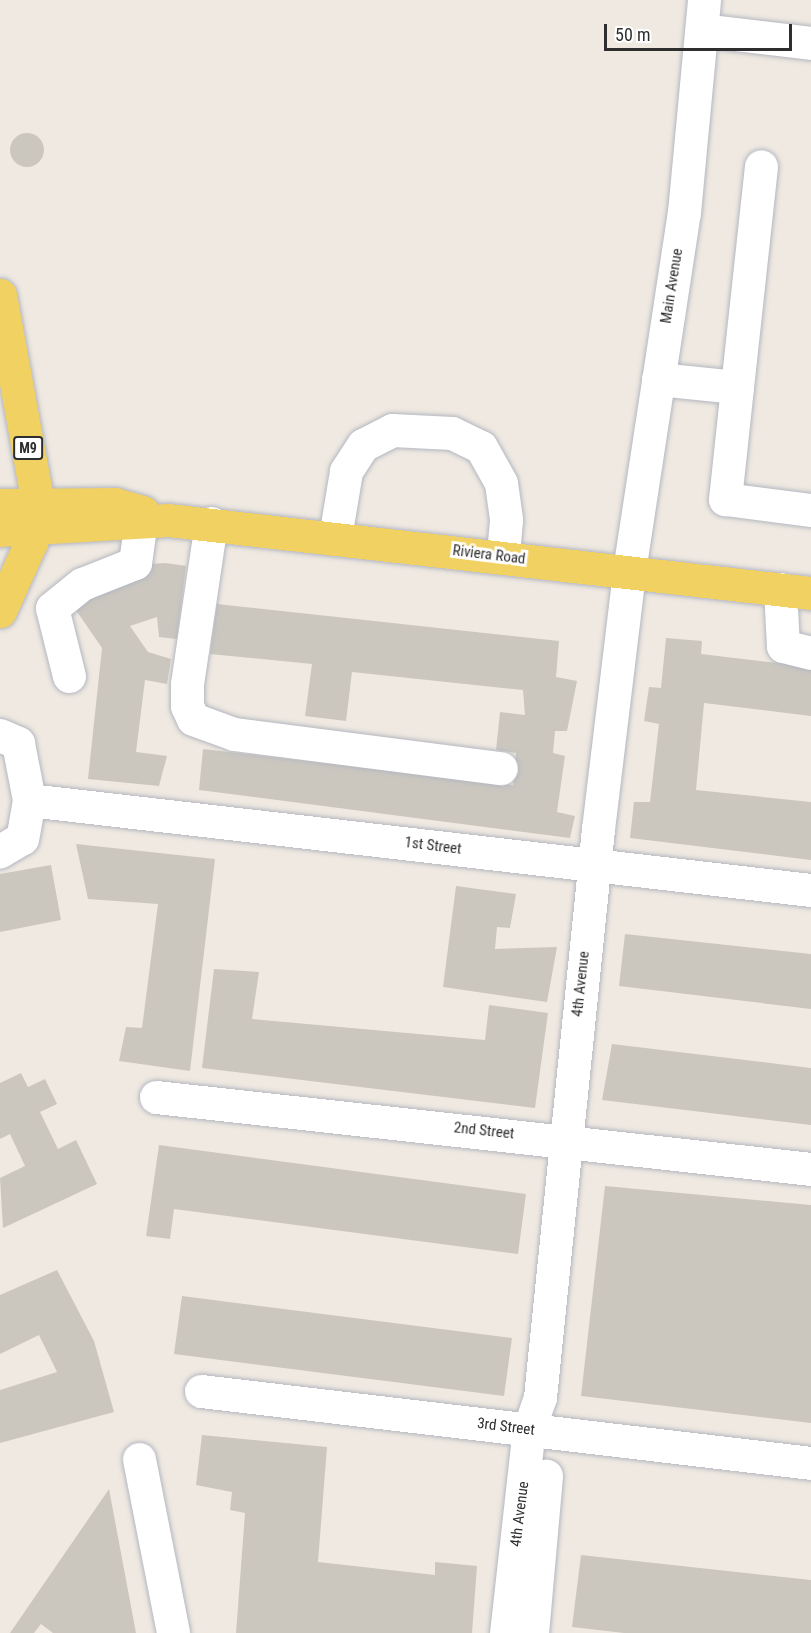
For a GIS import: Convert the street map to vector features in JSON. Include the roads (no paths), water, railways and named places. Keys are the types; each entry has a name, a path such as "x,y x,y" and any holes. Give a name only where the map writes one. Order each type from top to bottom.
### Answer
{"main road":[{"name":"M9","path":"0,296 36,518"},
{"name":"Riviera Road","path":"0,530 36,518 115,504 150,518 211,523 796,591"},
{"name":"Riviera Road","path":"0,505 36,518"},
{"path":"0,611 36,518"}],"street":[{"path":"703,15 811,43"},
{"name":"Main Avenue","path":"629,571 684,212 703,15"},
{"path":"761,166 725,499 811,510"},
{"path":"658,380 737,387"},
{"path":"334,537 346,471 363,445 392,430 452,433 481,447 501,483 506,520 503,557"},
{"path":"69,676 52,608 82,584 135,563 150,518"},
{"path":"211,523 187,684 187,706 193,719 234,734 501,768"},
{"name":"4th Avenue","path":"532,1633 540,1397 593,864 629,571"},
{"path":"796,591 783,646 811,653"},
{"path":"0,735 18,743 42,801 22,838 0,851"},
{"name":"1st Street","path":"42,801 811,890"},
{"name":"2nd Street","path":"156,1097 564,1140 811,1169"},
{"name":"3rd Street","path":"201,1391 811,1463"},
{"name":"4th Avenue","path":"506,1633 540,1431"},
{"path":"139,1459 173,1633"}]}
